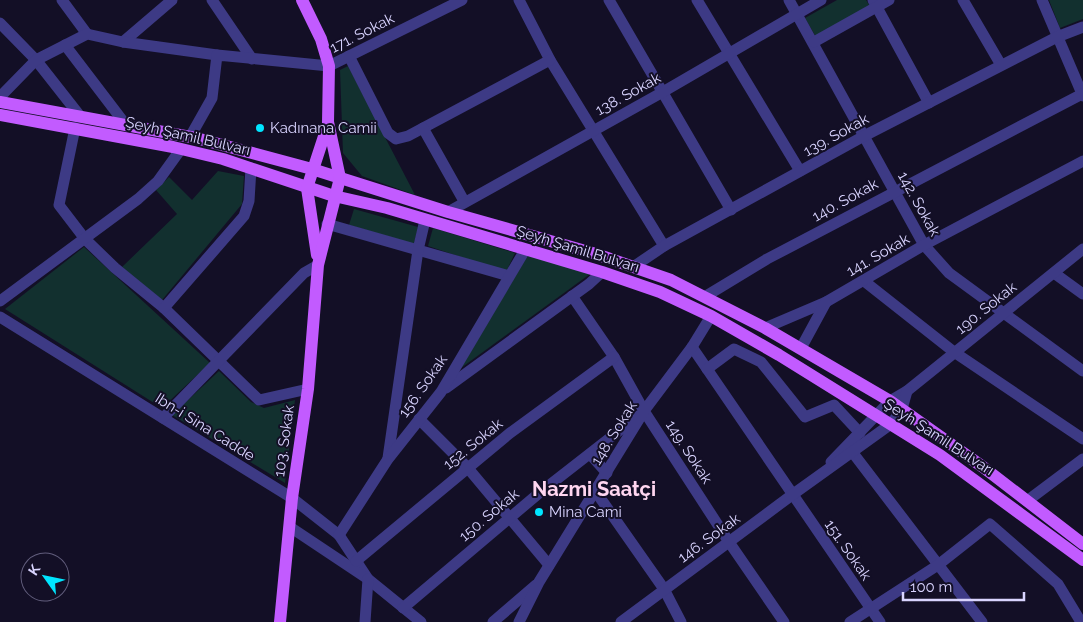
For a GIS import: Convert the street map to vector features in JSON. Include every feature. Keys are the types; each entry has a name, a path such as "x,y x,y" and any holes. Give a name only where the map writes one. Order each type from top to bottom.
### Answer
{"main road":[{"path":"302,0 322,39 329,66 328,122 340,178"},
{"name":"Şeyh Şamil Bulvarı","path":"0,102 190,137 312,168 671,280 706,296 765,328 890,401 1081,539"},
{"name":"Şeyh Şamil Bulvarı","path":"0,115 181,149 250,168 334,196 388,208 602,272 660,292 711,316 891,424 971,476 1083,560"},
{"name":"103. Sokak","path":"318,265 307,188 328,122"},
{"name":"103. Sokak","path":"280,622 292,498 308,389 318,265 340,178"}],"street":[{"path":"62,0 87,34"},
{"path":"123,42 172,0"},
{"path":"212,0 252,59"},
{"name":"171. Sokak","path":"329,66 462,0"},
{"path":"519,0 550,60 664,246"},
{"path":"608,0 661,94 731,210"},
{"path":"697,0 800,171"},
{"name":"142. Sokak","path":"789,0 814,42 924,245 949,273 1083,371"},
{"name":"138. Sokak","path":"448,212 464,201 661,94 821,0"},
{"path":"814,42 875,3 889,0"},
{"path":"963,0 1001,65"},
{"path":"1042,0 1082,95"},
{"path":"875,3 929,103"},
{"path":"0,23 36,60 80,116"},
{"name":"139. Sokak","path":"633,267 664,246 864,136 1057,37 1083,27"},
{"path":"0,97 36,60 87,34 123,42 217,55 329,66"},
{"path":"65,45 126,124"},
{"path":"190,137 212,98 217,55"},
{"path":"350,56 388,133 396,139 423,128 550,60"},
{"name":"140. Sokak","path":"706,296 767,259 845,219 894,191 1082,95"},
{"path":"74,128 59,205 85,239 115,268 164,308 218,363 259,400 308,389"},
{"path":"423,128 464,201"},
{"path":"0,301 85,239 158,181 181,149"},
{"name":"141. Sokak","path":"765,328 826,302 924,245 1083,161"},
{"path":"164,308 244,216 249,201 250,168"},
{"path":"388,459 418,250 425,220"},
{"path":"327,224 509,276"},
{"name":"190. Sokak","path":"890,401 907,391 1083,249"},
{"name":"156. Sokak","path":"339,535 388,459 441,392 525,250"},
{"path":"162,418 304,274 318,265"},
{"path":"441,392 602,272"},
{"path":"1054,273 1083,294"},
{"path":"864,281 954,352 1083,439"},
{"name":"149. Sokak","path":"572,296 614,357 644,411 729,542 784,622"},
{"path":"801,348 826,302"},
{"name":"148. Sokak","path":"519,622 539,582 644,411 692,347 711,316"},
{"name":"Ibn-i Sina Cadde","path":"0,317 292,498 339,535 368,580 421,622"},
{"name":"151. Sokak","path":"692,347 880,622"},
{"path":"707,369 734,349 761,362 805,417 834,405 860,433"},
{"name":"152. Sokak","path":"356,561 510,433 614,357"},
{"path":"902,409 907,391"},
{"name":"146. Sokak","path":"814,479 890,401"},
{"name":"146. Sokak","path":"621,622 792,495 853,453 891,424 902,409"},
{"name":"150. Sokak","path":"403,608 509,518 644,411"},
{"path":"419,419 467,467 550,565"},
{"path":"853,453 982,622"},
{"path":"590,454 607,473"},
{"path":"1027,500 1083,459"},
{"path":"596,492 664,589 681,622"},
{"path":"850,622 938,565 990,524 1058,584 1081,622"},
{"path":"290,527 368,580 364,622"},
{"path":"493,622 539,582"}],"green space":[{"path":"837,0 866,0 870,6 816,37 805,18"},
{"path":"1049,0 1083,0 1083,19 1060,28"},
{"path":"348,66 415,195 362,176 343,153 340,70"},
{"path":"218,171 244,176 242,204 162,300 122,267 177,214 156,190 169,177 192,200"},
{"path":"354,209 418,227 414,244 349,225"},
{"path":"433,228 515,253 506,272 428,246"},
{"path":"84,247 210,363 162,408 5,309"},
{"path":"528,255 590,274 461,368"},
{"path":"219,371 251,402 264,408 295,400 285,483 172,415"}],"place":[{"name":"Kadınana Camii","path":"260,128"},
{"name":"Mina Cami","path":"539,512"}],"district":[{"name":"Nazmi Saatçi","path":"594,489"}]}
